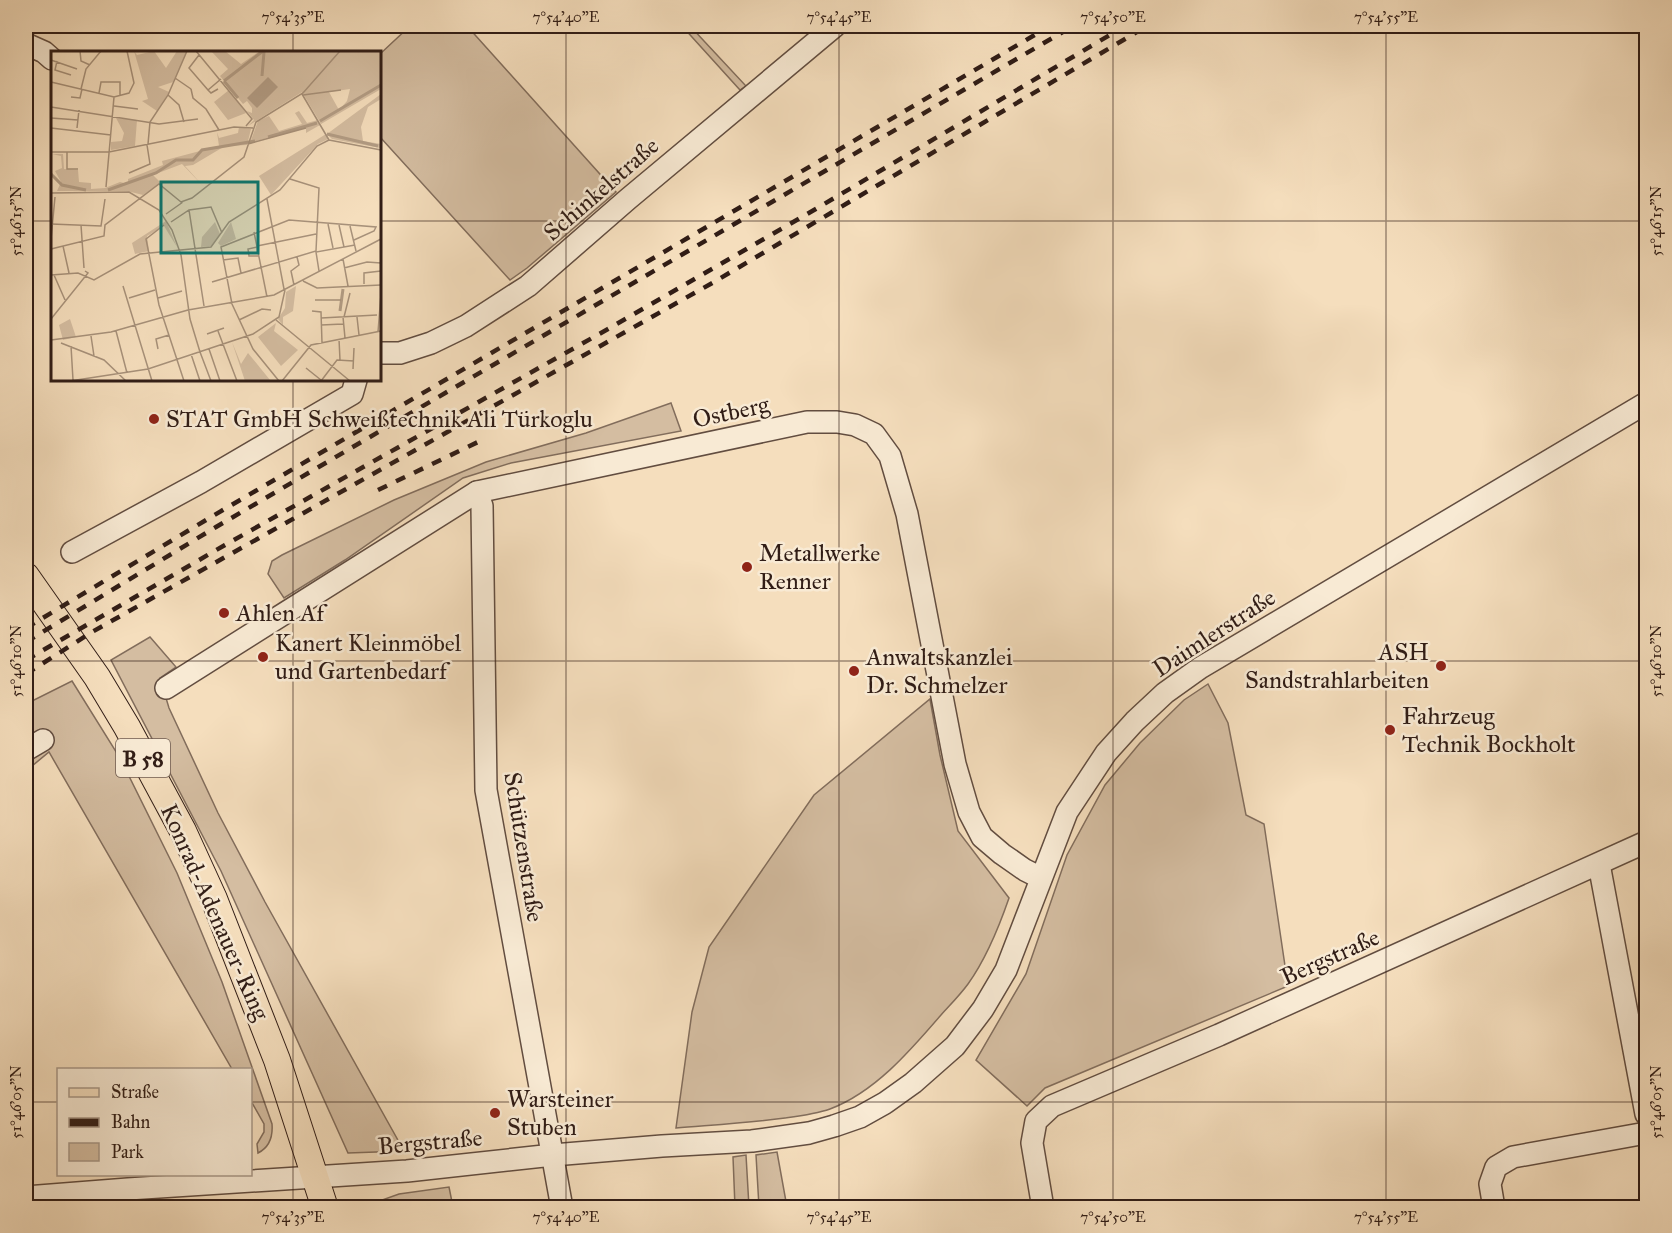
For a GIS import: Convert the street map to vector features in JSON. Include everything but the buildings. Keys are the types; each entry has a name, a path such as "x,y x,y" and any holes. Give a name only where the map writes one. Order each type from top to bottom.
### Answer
{"main road":[{"name":"Konrad-Adenauer-Ring","path":"26,576 103,687 183,831 214,899 269,1039 324,1208"}],"street":[{"name":"Schinkelstraße","path":"381,353 400,353 431,343 466,326 528,286 835,26"},
{"path":"26,44 44,52 51,58"},
{"path":"72,552 201,482 352,394 356,381"},
{"name":"Daimlerstraße","path":"955,1046 983,1009 1006,970 1067,813 1106,753 1165,693 1210,662 1647,403"},
{"name":"Ostberg","path":"166,688 477,492 807,422 837,422 855,425 874,435 890,456 908,514 954,764 969,813 982,837 1009,859 1041,878"},
{"name":"Schützenstraße","path":"477,492 482,506 486,790 562,1208"},
{"name":"Bergstraße","path":"1043,1208 1032,1143 1036,1121 1052,1106 1219,1035 1647,842"},
{"path":"1599,864 1646,1106"},
{"name":"Bergstraße","path":"26,1197 407,1171 553,1155 752,1141 809,1133 860,1117 885,1103 913,1083 955,1046"},
{"path":"1494,1208 1490,1184 1496,1167 1513,1157 1647,1133"}],"green space":[{"path":"410,26 467,26 616,192 510,280 381,138 381,53"},
{"path":"682,26 690,26 746,86 740,90"},
{"path":"671,403 681,431 511,463 463,478 345,560 284,598 268,574 272,561 282,555 394,500 486,462 586,433"},
{"path":"150,637 176,667 160,678 169,708 218,813 404,1151 348,1153 221,871 111,660"},
{"path":"72,681 120,758 177,873 222,982 272,1124 270,1141 258,1153 257,1144 264,1132 264,1124 252,1103 252,1068 231,1068 49,752 26,771 26,704"},
{"path":"1208,684 1228,723 1246,815 1264,824 1288,986 1045,1088 1027,1106 976,1060 1026,974 1067,855 1105,785 1140,743 1184,700"},
{"path":"930,699 940,755 958,831 1009,898 981,964 962,992 904,1056 877,1081 846,1102 825,1111 802,1116 676,1128 692,1012 709,947 814,795"},
{"path":"777,1152 787,1207 759,1207 756,1155"},
{"path":"746,1155 749,1207 735,1207 733,1157"},
{"path":"449,1187 453,1207 367,1207 399,1194"}],"railway":[{"path":"26,628 211,517 1050,26"},
{"path":"26,642 216,527 1073,26"},
{"path":"26,660 608,329 1125,26"},
{"path":"26,674 92,632 714,282 1147,26"},
{"path":"378,490 480,441"}],"place":[{"name":"STAT GmbH Schweißtechnik Ali Türkoglu","path":"154,419"},
{"name":"Metallwerke Renner","path":"747,567"},
{"name":"Ahlen Af","path":"224,613"},
{"name":"Kanert Kleinmöbel und Gartenbedarf","path":"263,657"},
{"name":"ASH Sandstrahlarbeiten","path":"1441,666"},
{"name":"Anwaltskanzlei Dr. Schmelzer","path":"854,671"},
{"name":"Fahrzeug Technik Bockholt","path":"1390,730"},
{"name":"Warsteiner Stuben","path":"495,1113"}]}
